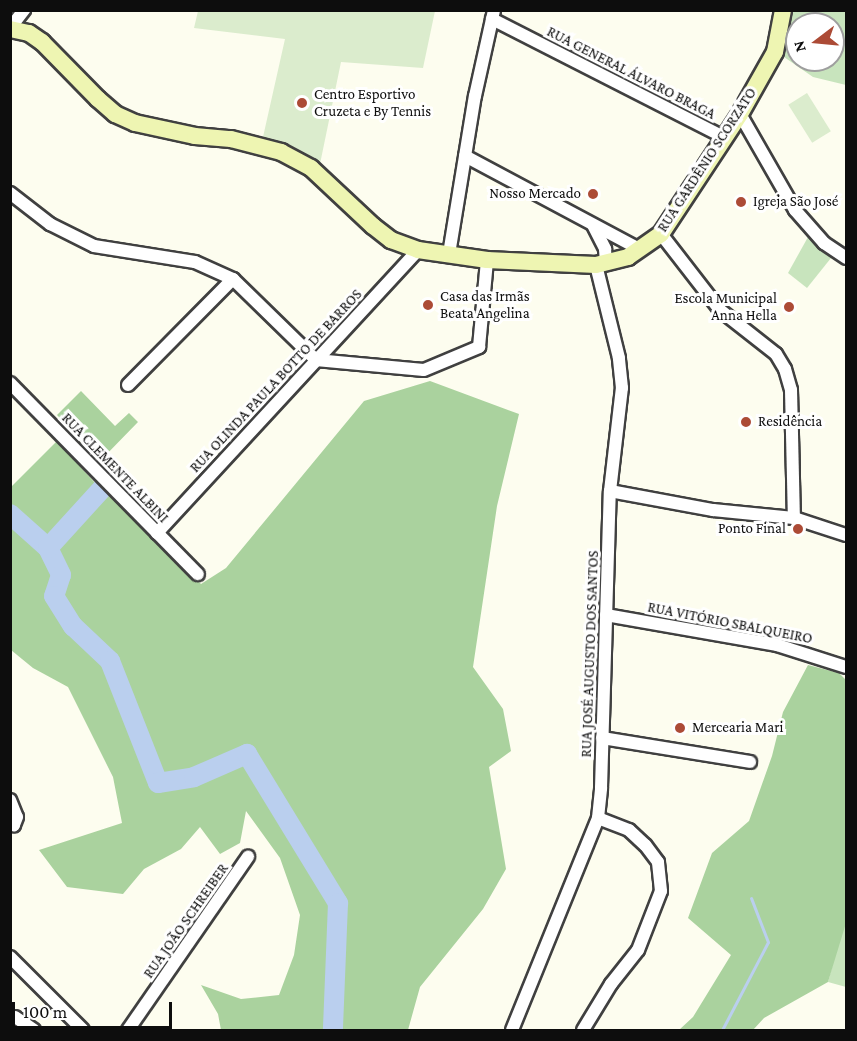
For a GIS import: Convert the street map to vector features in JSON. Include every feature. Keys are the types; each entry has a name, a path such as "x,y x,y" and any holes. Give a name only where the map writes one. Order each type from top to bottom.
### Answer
{"street":[{"path":"10,28 24,10"},
{"name":"RUA GARDÊNIO SCORZATO","path":"10,28 29,33 42,42 114,114 135,123 195,136 231,139 281,152 311,168 391,240 418,250 487,260 601,264 628,256 661,234 740,114 776,52 783,10"},
{"path":"448,254 493,15"},
{"name":"RUA GENERAL ÁLVARO BRAGA","path":"493,15 724,137"},
{"path":"740,114 795,210 824,243 846,258"},
{"path":"465,156 639,249"},
{"path":"10,193 50,224 94,246 195,262 233,279 316,360 424,370 479,347 487,260"},
{"name":"RUA JOSÉ AUGUSTO DOS SANTOS","path":"512,1030 598,818 610,490 622,388 619,358 601,264 600,236 591,222"},
{"path":"661,234 720,310 776,354 785,369 791,390 794,518"},
{"name":"RUA OLINDA PAULA BOTTO DE BARROS","path":"158,533 418,250"},
{"path":"128,385 233,279"},
{"name":"RUA CLEMENTE ALBINI","path":"12,389 198,574"},
{"path":"610,490 713,510 794,518 846,535"},
{"name":"RUA VITÓRIO SBALQUEIRO","path":"606,615 777,645 846,667"},
{"path":"602,738 750,762"},
{"path":"10,800 17,817 14,825 10,825"},
{"path":"583,1030 610,984 638,950 661,891 658,862 645,845 629,830 598,818"},
{"name":"RUA JOÃO SCHREIBER","path":"128,1030 248,857"},
{"path":"10,957 83,1030"},
{"path":"15,1017 34,1030"}],"green space":[{"name":"Centro Esportivo Cruzeta e By Tennis","path":"198,11 435,11 423,68 341,62 320,164 263,137 285,39 194,28"},
{"path":"790,11 846,11 846,85 813,77 806,72 845,72 845,12"},
{"path":"807,93 831,131 812,143 788,105"},
{"path":"808,237 831,258 807,288 788,273"},
{"path":"430,381 519,414 497,506 473,667 503,709 511,751 489,767 506,869 483,909 420,987 408,1030 221,1030 218,1014 201,985 241,999 279,995 294,955 300,915 280,858 246,811 240,843 220,854 200,827 181,849 144,869 123,894 67,887 39,850 122,823 113,777 68,687 33,668 11,650 11,487 57,441 96,484 133,513 201,584 226,568 364,401"},
{"path":"81,391 115,426 129,413 138,422 101,460 57,415"},
{"path":"808,665 839,673 846,680 846,923 828,982 764,1018 753,1030 679,1030 693,1017 731,955 688,918 712,853 749,821 772,756 783,712"},
{"path":"846,915 846,987 828,982"}],"waterway":[{"path":"48,548 108,482"},
{"path":"10,514 48,548 61,575 54,596 73,626 110,661 158,783 194,777 247,754 338,903 333,1030"},
{"path":"722,1030 768,942 751,898"}],"place":[{"name":"Centro Esportivo Cruzeta e By Tennis","path":"302,103"},
{"name":"Nosso Mercado","path":"593,194"},
{"name":"Igreja São José","path":"741,202"},
{"name":"Casa das Irmãs Beata Angelina","path":"428,305"},
{"name":"Escola Municipal Anna Hella","path":"789,307"},
{"name":"Residência","path":"746,422"},
{"name":"Ponto Final","path":"798,529"},
{"name":"Mercearia Mari","path":"680,728"}]}
